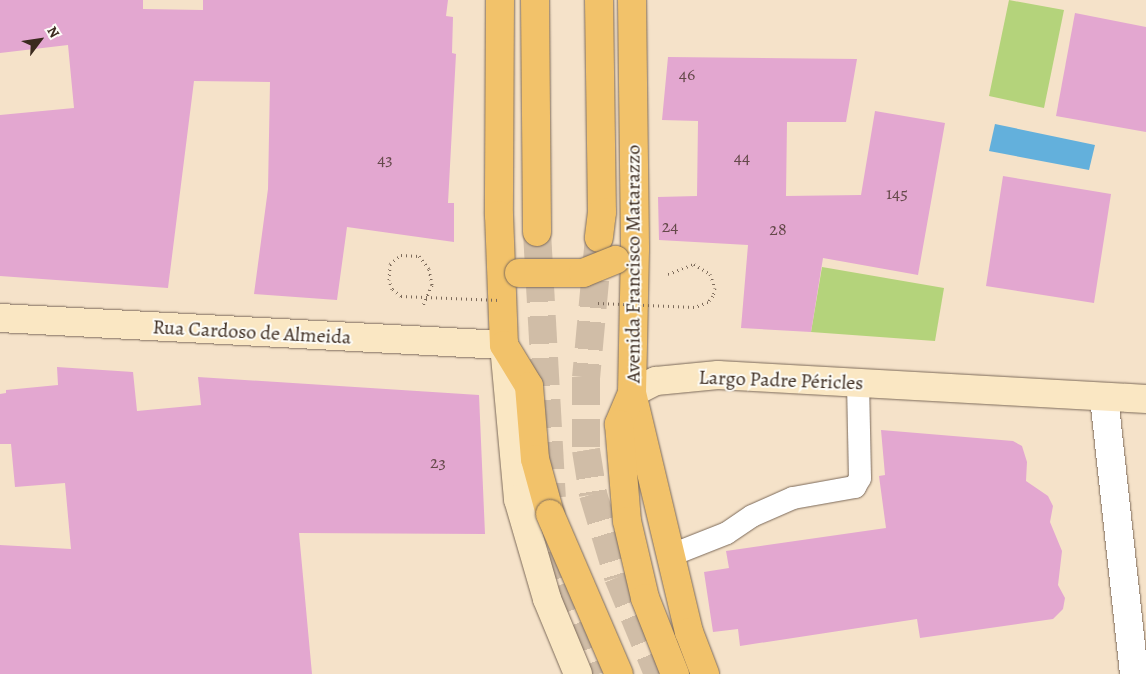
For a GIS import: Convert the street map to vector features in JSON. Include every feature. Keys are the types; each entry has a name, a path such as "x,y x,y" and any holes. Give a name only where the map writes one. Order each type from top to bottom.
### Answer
{"main road":[{"path":"500,0 499,215 510,272 504,345 518,499 547,599 578,674"},
{"path":"534,0 537,232"},
{"name":"Avenida Francisco Matarazzo","path":"599,0 602,212 599,238"},
{"name":"Avenida Francisco Matarazzo","path":"632,0 625,255 632,393 622,412 620,443 633,554 645,598 675,674"},
{"path":"510,272 583,273 625,255"},
{"name":"Rua Cardoso de Almeida","path":"0,318 504,345"},
{"path":"504,345 529,386 535,459 550,514 619,674"},
{"name":"Largo Padre Péricles","path":"632,393 656,381 718,375 1146,399"},
{"path":"632,393 669,556 689,632 705,674"}],"street":[{"path":"1104,397 1126,673"}],"lane":[{"path":"669,556 727,533 752,516 793,498 855,487 860,478 858,383"}],"path":[{"path":"401,296 392,289 389,280 390,264 400,255 419,256 429,269 432,285 420,312"},
{"path":"661,277 694,264 704,268 715,288 708,302 695,307"}],"green space":[{"path":"1009,0 1064,10 1044,108 989,96"},
{"path":"822,267 944,288 935,341 811,332"}],"water":[{"path":"995,124 1095,145 1089,170 989,151"}],"building":[{"path":"0,0 143,0 143,9 203,10 203,0 448,0 446,16 453,17 452,53 456,54 448,203 454,203 454,242 347,227 337,300 254,294 268,189 270,82 194,81 168,288 0,276 0,115 74,108 68,45 0,53"},
{"path":"1075,13 1146,27 1146,132 1056,116"},
{"path":"668,57 857,59 846,122 787,122 786,196 861,195 875,111 945,123 918,275 823,258 811,332 741,328 748,245 659,240 658,197 697,196 698,121 662,120"},
{"path":"1003,176 1111,194 1094,303 986,286"},
{"path":"57,367 133,372 137,411 201,405 198,377 479,395 485,534 299,533 312,674 0,674 0,545 71,549 65,483 15,487 11,444 0,444 0,394 6,393 6,390 58,385"},
{"path":"881,430 1013,441 1022,446 1027,462 1026,481 1048,496 1053,506 1050,522 1062,551 1058,585 1065,598 1063,609 1053,619 920,638 917,619 740,646 738,629 713,632 704,572 729,568 726,551 886,528 879,476 885,475"}],"tunnel":[{"path":"537,232 552,498"},
{"path":"599,238 586,377 586,450 593,494 618,577 658,674"},
{"path":"560,550 565,583 599,674"}]}
